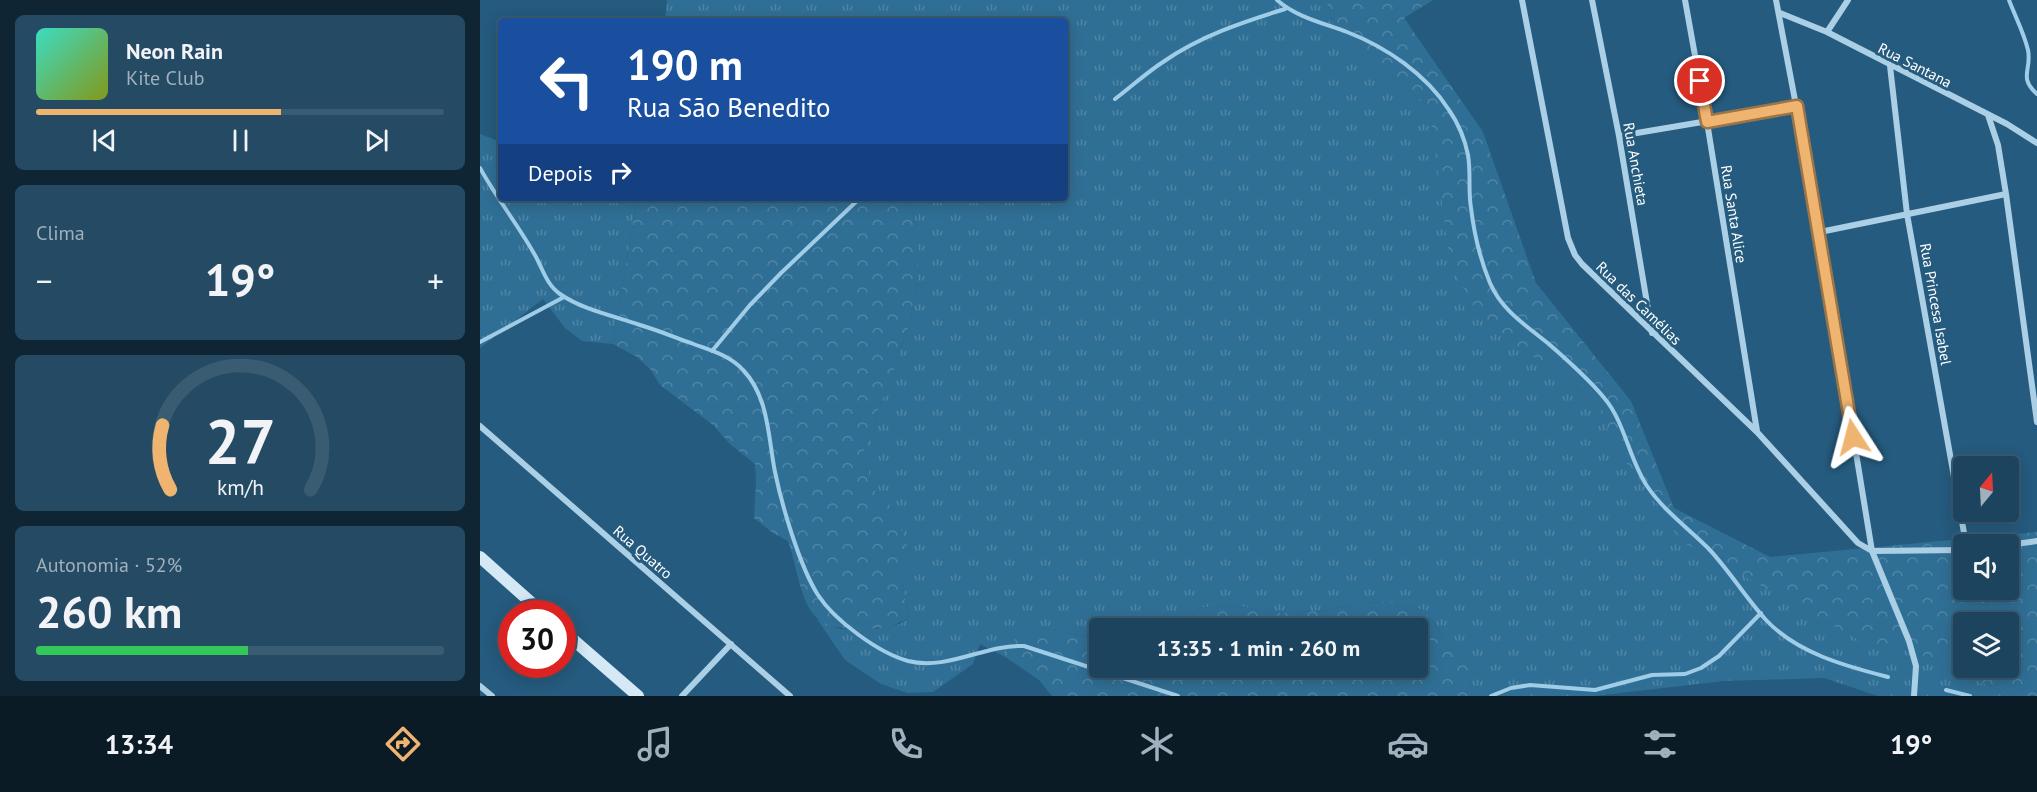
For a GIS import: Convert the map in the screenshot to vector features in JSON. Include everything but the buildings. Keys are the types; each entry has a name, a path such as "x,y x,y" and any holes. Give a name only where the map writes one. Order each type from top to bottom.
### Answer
{"street":[{"name":"Rua das Camélias","path":"1522,0 1571,246 1582,264 1756,432 1858,543 1872,551"},
{"name":"Rua Anchieta","path":"1592,0 1619,135 1652,333"},
{"name":"Rua Santa Alice","path":"1685,0 1707,122 1756,432"},
{"path":"1776,0 1820,232 1872,551 1909,641 1916,666 1914,696"},
{"path":"1827,33 1848,0"},
{"name":"Rua Santana","path":"1780,13 1827,33 1988,115 2037,143"},
{"name":"Rua Princesa Isabel","path":"1890,66 1908,214 1964,534"},
{"path":"1619,135 1797,106"},
{"path":"1988,115 1998,145 2006,194 2037,422"},
{"path":"1820,232 2006,194"},
{"name":"Rua Quatro","path":"480,426 790,696"},
{"path":"2019,543 2037,541"},
{"path":"1872,551 1953,550"},
{"path":"480,557 528,600"},
{"path":"576,642 638,696"},
{"path":"682,696 731,644"},
{"path":"480,686 492,696"}],"green space":[{"path":"667,0 1326,0 1337,35 1429,106 1445,220 1560,371 1595,392 1614,445 1659,506 1679,540 1953,670 1953,678 1971,678 2015,696 1878,696 1824,678 1724,681 1594,696 1473,696 1466,658 1453,649 1424,610 1393,602 1358,603 1326,610 1292,613 1272,613 1232,604 1199,608 1196,618 1089,618 1089,636 1042,628 1011,644 1007,658 980,644 973,664 933,692 907,693 881,684 845,660 817,619 840,629 877,629 900,624 909,617 901,578 910,553 892,507 871,487 864,450 873,432 879,407 910,322 918,275 915,219 911,201 1068,201 1068,18 665,18"},
{"path":"1326,0 1433,0 1404,18 1483,132 1536,283 1631,401 1674,508 1770,557 1953,540 1953,600 2019,600 2019,534 2016,534 2037,532 2037,696 2015,696 2004,693 1971,678 2019,678 2019,612 1953,612 1953,670 1893,642 1871,647 1679,540 1659,506 1613,445 1594,392 1511,345 1473,305 1450,264 1429,106 1337,35"},
{"path":"480,134 498,141 498,201 637,201 613,344 582,341 565,328 543,299 480,348"},
{"path":"637,201 911,201 915,219 918,275 910,322 879,407 873,432 864,450 871,487 892,507 910,553 901,578 909,617 898,624 874,629 832,626 817,618 802,593 788,541 754,518 755,464 730,444 713,425 660,385 651,370 637,357 613,344"},
{"path":"1394,602 1424,610 1453,649 1466,658 1473,696 1052,696 1039,680 1007,658 1011,644 1016,638 1042,628 1089,636 1089,678 1428,678 1428,618 1196,618 1199,608 1232,604 1272,613 1292,613 1326,610 1358,603"}],"waterway":[{"path":"1277,0 1301,15 1376,45 1417,73 1440,97 1458,126 1465,143 1469,161 1470,202 1480,255 1490,283 1501,302 1579,371 1605,399 1612,408 1641,476 1653,495 1716,556 1766,620 1807,650 1839,663 1888,677"},
{"path":"2009,0 2028,50 2028,83 2037,94"},
{"path":"1115,99 1157,66 1207,37 1285,9"},
{"path":"480,168 498,197"},
{"path":"500,201 549,282 560,294 589,308 719,354 732,360 743,370 752,381 763,405 782,502 792,536 811,583 835,615 858,635 897,657 923,663 938,663 1009,646 1024,646 1178,696"},
{"path":"712,351 750,305 857,201"},
{"path":"480,342 564,297"},
{"path":"1491,696 1511,688 1530,685 1595,690 1652,675 1685,674 1701,668 1719,656 1761,613"},
{"path":"1946,690 1970,696"}],"route":[{"path":"1700,81 1707,122 1797,106 1853,437"}]}
